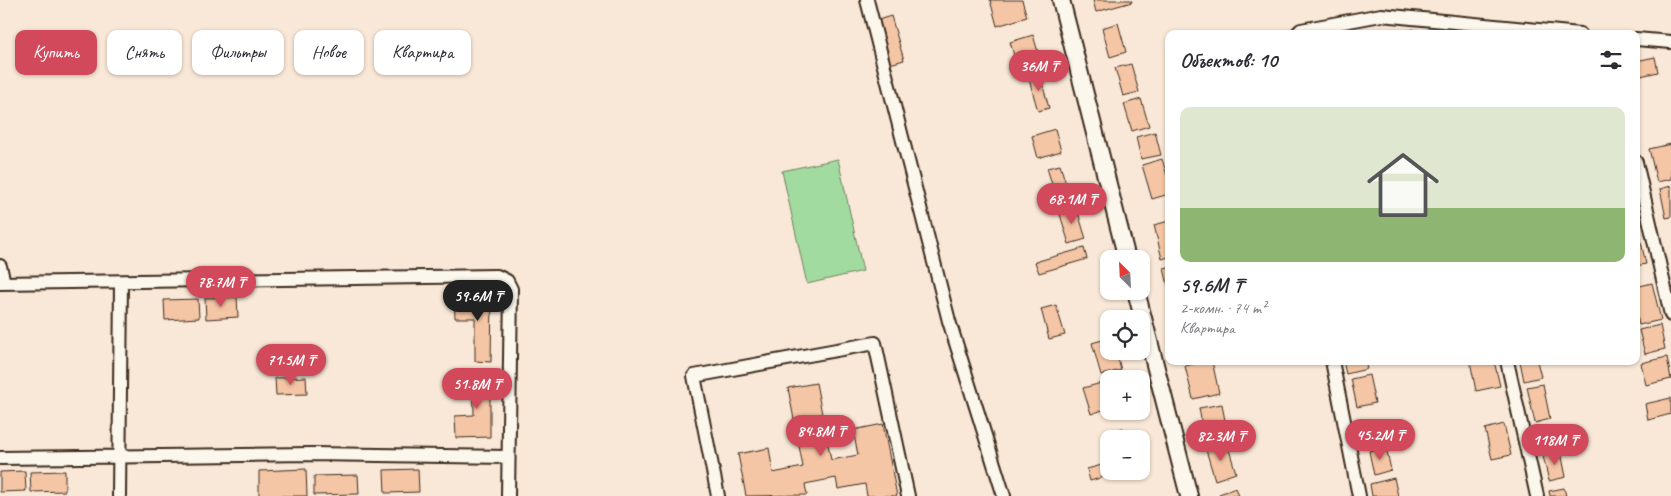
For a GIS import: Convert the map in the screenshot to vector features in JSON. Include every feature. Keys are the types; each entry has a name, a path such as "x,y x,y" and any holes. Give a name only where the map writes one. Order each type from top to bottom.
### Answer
{"main road":[{"path":"1061,0 1125,250"},
{"path":"1138,300 1189,496"}],"street":[{"path":"867,0 948,321 1004,496"},
{"path":"1309,30 1381,15 1538,30"},
{"path":"1433,20 1435,30"},
{"path":"1640,39 1671,42"},
{"path":"1640,179 1671,315"},
{"path":"0,266 2,283 497,276 507,282 511,289 508,496"},
{"path":"119,496 121,282"},
{"path":"718,496 694,376 875,343 908,496"},
{"path":"1333,365 1359,496"},
{"path":"1509,365 1537,496"},
{"path":"0,458 314,454 508,457"}],"green space":[{"path":"838,159 863,271 807,284 782,171"}],"building":[{"path":"990,0 1022,0 1027,17 997,26"},
{"path":"1093,0 1131,0 1132,2 1096,12"},
{"path":"891,16 904,60 890,64 878,20"},
{"path":"1118,23 1126,52 1110,57 1102,28"},
{"path":"1033,35 1041,62 1018,69 1010,42"},
{"path":"1655,57 1658,72 1640,76 1640,60"},
{"path":"1131,64 1139,92 1123,96 1115,68"},
{"path":"1039,72 1049,108 1038,111 1028,76"},
{"path":"1141,99 1149,126 1132,131 1124,104"},
{"path":"1055,129 1061,151 1038,158 1032,136"},
{"path":"1155,132 1161,155 1141,159 1136,137"},
{"path":"1671,144 1671,179 1657,182 1649,149"},
{"path":"1162,159 1165,169 1165,195 1152,199 1142,165"},
{"path":"1060,165 1069,193 1056,197 1047,168"},
{"path":"1671,186 1671,217 1666,218 1660,189"},
{"path":"1076,206 1086,239 1069,244 1059,211"},
{"path":"1165,222 1165,258 1162,259 1154,225"},
{"path":"1640,242 1646,264 1640,265"},
{"path":"1084,248 1087,259 1039,273 1035,262"},
{"path":"1652,283 1661,320 1640,325 1640,286"},
{"path":"492,295 491,362 475,361 475,318 455,318 454,296"},
{"path":"237,297 238,317 206,319 205,298"},
{"path":"198,299 199,318 165,320 164,300"},
{"path":"1056,305 1065,335 1049,339 1041,309"},
{"path":"1660,325 1665,349 1645,354 1640,330"},
{"path":"1100,341 1100,360 1118,360 1121,370 1100,371 1092,343"},
{"path":"1667,357 1671,379 1646,385 1641,363"},
{"path":"1213,365 1219,393 1193,399 1185,366"},
{"path":"1344,365 1366,365 1367,369 1346,374"},
{"path":"1471,365 1495,365 1500,386 1476,391"},
{"path":"1521,365 1538,365 1541,377 1524,381"},
{"path":"473,371 490,371 490,437 456,438 455,416 474,415"},
{"path":"1369,375 1375,403 1357,407 1351,379"},
{"path":"306,377 307,394 276,395 275,378"},
{"path":"816,383 831,460 858,455 853,430 883,424 897,496 867,496 865,484 838,489 836,478 805,484 807,495 746,496 738,454 769,448 773,473 803,467 788,388"},
{"path":"1100,383 1100,411 1091,414 1083,388"},
{"path":"1543,384 1550,419 1535,423 1527,387"},
{"path":"1671,398 1671,414 1648,420 1645,404"},
{"path":"1222,404 1227,432 1204,436 1199,408"},
{"path":"1504,424 1511,455 1492,459 1485,429"},
{"path":"1227,443 1236,473 1215,480 1206,450"},
{"path":"1386,447 1391,470 1374,475 1369,451"},
{"path":"1561,452 1566,477 1549,481 1543,456"},
{"path":"1100,465 1100,478 1090,481 1087,469"},
{"path":"306,469 307,496 259,496 259,471"},
{"path":"418,469 419,492 385,493 384,470"},
{"path":"25,471 26,491 0,492 0,472"},
{"path":"65,471 65,491 31,492 30,472"},
{"path":"358,475 359,494 314,495 314,476"},
{"path":"1394,478 1398,496 1372,496 1370,484"},
{"path":"1236,488 1239,496 1220,496 1219,494"},
{"path":"1564,488 1566,496 1550,496 1549,491"}]}
